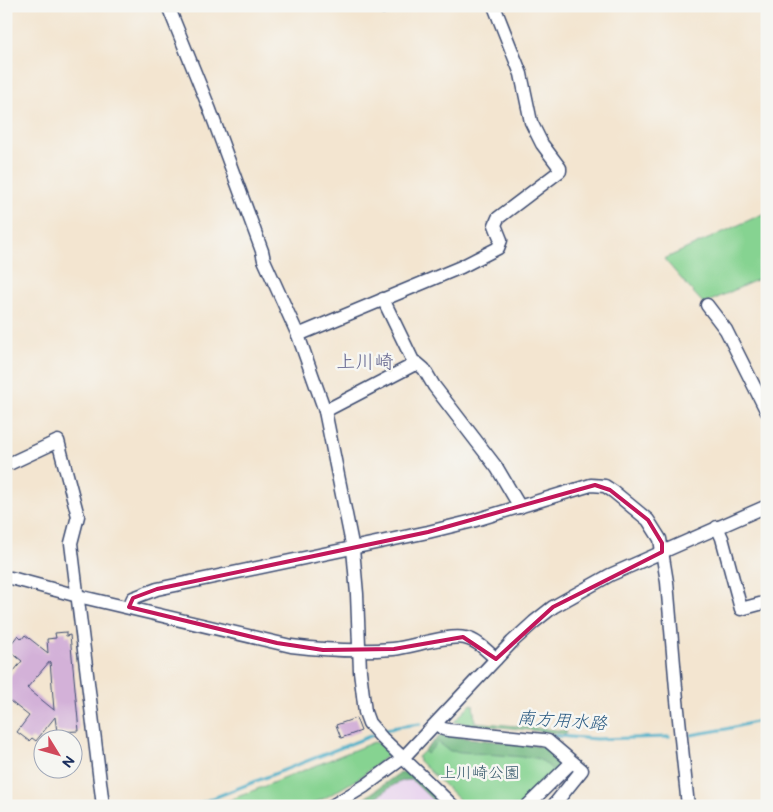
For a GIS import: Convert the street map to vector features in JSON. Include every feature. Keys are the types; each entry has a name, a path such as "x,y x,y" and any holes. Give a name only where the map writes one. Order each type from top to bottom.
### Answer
{"street":[{"path":"168,6 210,110 264,260 298,335 325,411 353,549 359,651 365,712 369,723 382,738 453,806"},
{"path":"298,335 383,300 498,248 501,240 494,225 498,218 560,171 560,168 542,144 532,122 521,74 494,6"},
{"path":"383,300 415,365"},
{"path":"707,305 726,330 767,412"},
{"path":"325,411 420,364 434,386 497,468 520,507"},
{"path":"11,463 58,441 78,516 71,542 103,806"},
{"path":"129,607 133,598 157,589 353,549 469,522 591,486 605,486 654,526 660,539 667,582 688,806"},
{"path":"332,806 365,786 403,758 437,724 496,659 534,622 567,598 610,575 767,506"},
{"path":"717,527 722,538 741,609 767,602"},
{"path":"6,578 277,643 323,650 359,651 394,648 463,637 475,641 496,659"},
{"path":"437,724 443,729 448,730 548,741 582,770 553,806"},
{"path":"527,806 572,762"}],"highlighted area":[{"path":"595,485 610,490 648,520 662,543 662,552 553,607 496,659 463,637 394,649 323,650 277,643 129,607 133,598 157,589 428,532"}],"shaded area":[{"path":"407,771 447,806 354,806 398,774"}],"green space":[{"path":"767,212 767,275 704,304 664,259"},
{"path":"473,704 475,722 566,731 567,734 454,722"},
{"name":"上川崎公園","path":"441,735 565,762 523,806 466,806 419,761 418,757"},
{"path":"441,735 546,747 565,762 557,774 544,762 536,758 450,751 438,742 427,754 424,751"},
{"path":"374,742 383,745 388,751 387,756 359,778 307,806 215,806"},
{"path":"407,771 447,806 439,806 412,780 396,784 370,802 354,806 398,774"}],"building":[{"path":"66,632 66,636 70,635 79,730 57,730 55,717 45,730 32,730 32,738 29,741 17,732 29,716 6,698 6,681 22,661 7,649 18,635 22,639 25,635 48,653 47,639 56,638 55,633","holes":["50,661 54,710 27,688"]},
{"path":"356,718 361,731 341,738 336,725"}],"waterway":[{"name":"南方用水路","path":"691,735 767,719"},
{"name":"南方用水路","path":"382,732 396,727 420,724"},
{"name":"南方用水路","path":"193,806 373,735"},
{"name":"南方用水路","path":"545,735 596,739 669,737"}],"district":[{"name":"上川崎","path":"365,362"}]}
